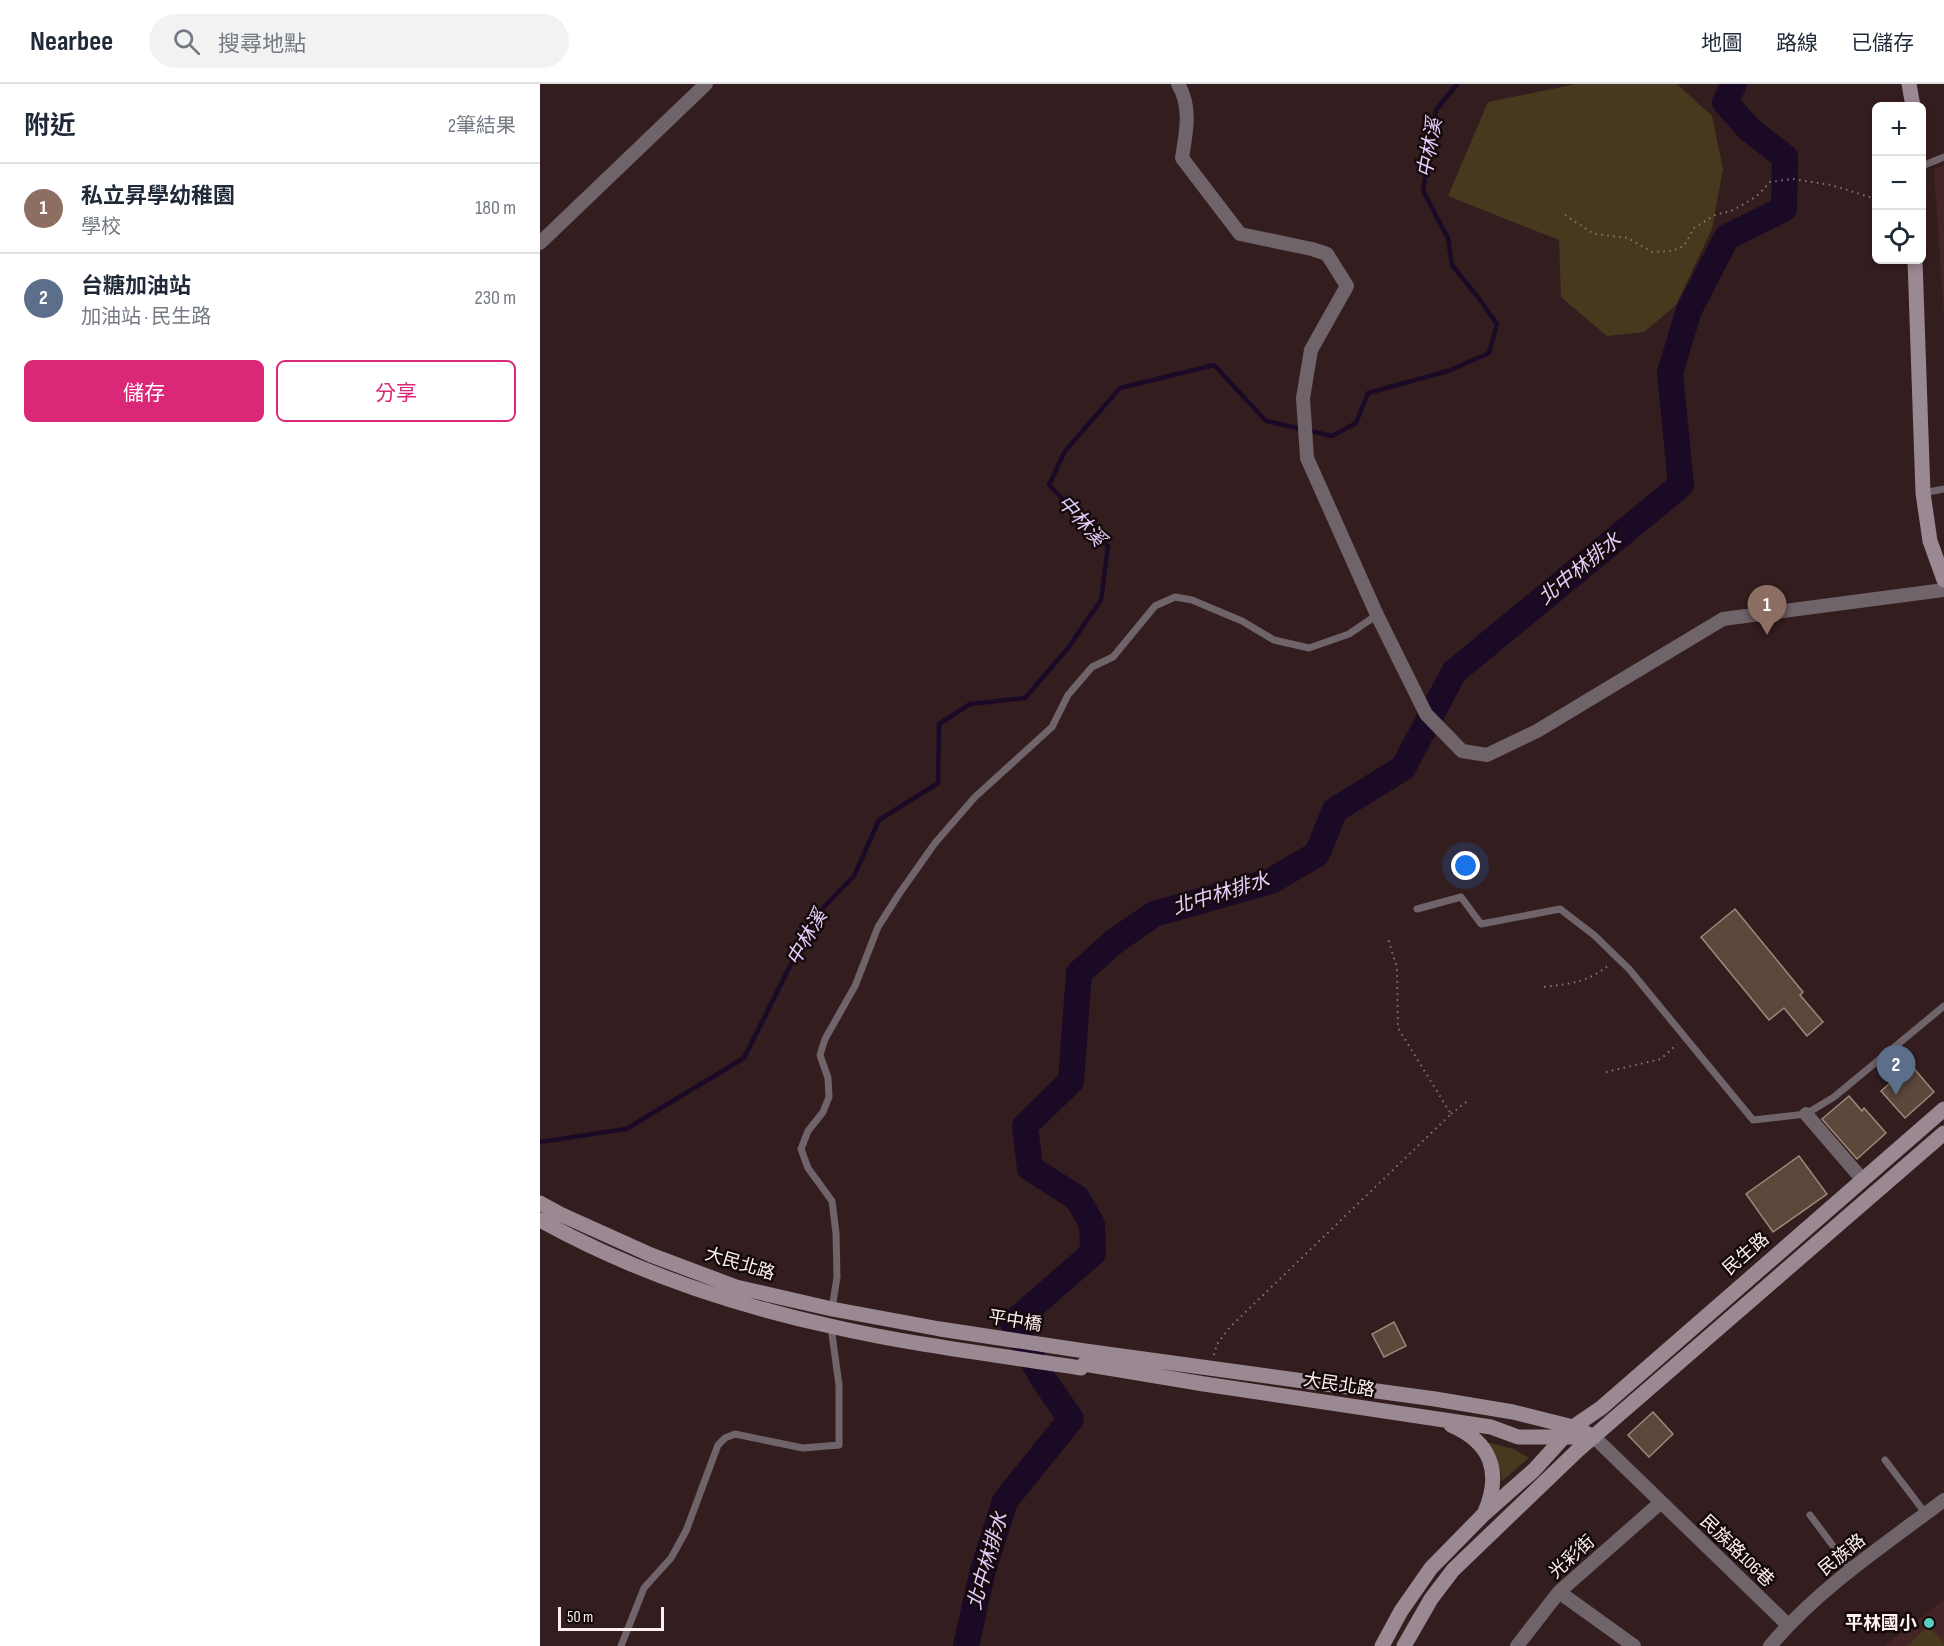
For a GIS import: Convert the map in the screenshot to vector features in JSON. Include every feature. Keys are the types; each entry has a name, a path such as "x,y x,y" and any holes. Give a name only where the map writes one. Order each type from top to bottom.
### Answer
{"main road":[{"path":"1909,84 1912,102"},
{"path":"1915,264 1923,494 1930,541 1944,580"},
{"name":"民生路","path":"1382,1646 1401,1611 1431,1568 1484,1514 1534,1470 1568,1432 1601,1408 1944,1109"},
{"name":"民生路","path":"1404,1646 1431,1599 1453,1570 1578,1450 1944,1133"},
{"name":"大民北路","path":"540,1203 651,1254 736,1287 832,1309 940,1329"},
{"name":"大民北路","path":"540,1220 644,1270 728,1300 831,1327 937,1346"},
{"name":"平中橋","path":"940,1329 1085,1351"},
{"name":"平中橋","path":"937,1346 1081,1368"},
{"name":"大民北路","path":"1085,1351 1435,1398 1513,1412 1568,1432 1594,1437"},
{"name":"大民北路","path":"1081,1368 1084,1364 1491,1427 1518,1437 1568,1432"},
{"path":"1440,1420 1461,1430 1485,1449 1493,1477 1492,1496 1484,1514"}],"street":[{"path":"540,243 706,84"},
{"path":"1178,84 1184,94 1187,122 1182,158 1240,234 1327,254 1347,286 1311,350 1303,398 1307,458 1377,615 1426,714 1462,751 1486,755 1537,731 1723,619 1944,590"},
{"path":"1806,1114 1862,1179"},
{"path":"831,1327 832,1309"},
{"name":"民族路106巷","path":"1594,1437 1788,1625"},
{"name":"民族路","path":"1770,1646 1788,1625 1851,1570 1944,1500"},
{"name":"光彩街","path":"1518,1646 1559,1592 1660,1503"},
{"path":"1559,1592 1634,1646"}],"lane":[{"path":"1926,164 1944,157"},
{"path":"1923,494 1944,489"},
{"path":"832,1309 837,1276 836,1233 832,1201 808,1168 801,1149 808,1131 823,1112 829,1097 828,1078 820,1055 825,1039 855,986 878,927 898,894 935,843 975,798 1052,727 1068,695 1092,667 1113,657 1155,606 1175,597 1192,600 1242,621 1274,640 1309,648 1349,634 1377,615"},
{"path":"1417,909 1461,897 1481,924 1560,909 1594,935 1618,958 1753,1120 1806,1114 1834,1097 1944,1006"},
{"path":"621,1646 644,1588 670,1558 686,1531 718,1445 725,1438 735,1434 803,1448 839,1444 839,1385 831,1327"},
{"path":"1885,1460 1926,1514"},
{"path":"1810,1515 1851,1570"}],"path":[{"path":"1565,215 1594,234 1628,238 1652,252 1672,251 1684,246 1694,228 1715,215 1734,210 1757,196 1770,182 1793,179 1831,185 1872,198"},
{"path":"1388,939 1397,968 1398,1028 1451,1114"},
{"path":"1544,987 1581,982 1596,976 1618,958"},
{"path":"1606,1072 1661,1059 1684,1037"},
{"path":"1211,1367 1217,1344 1230,1326 1451,1114 1470,1099"}],"shaded area":[{"path":"1576,84 1677,84 1712,116 1723,169 1712,229 1676,305 1644,332 1607,336 1561,297 1559,240 1448,196 1488,102"},
{"path":"1944,165 1944,317 1934,169"},
{"path":"1486,1442 1514,1449 1529,1458 1502,1481 1501,1473"},
{"name":"平林國小","path":"1944,1600 1944,1646 1884,1646"},
{"path":"1928,1626 1944,1643 1944,1646 1907,1646"}],"building":[{"path":"1735,909 1803,992 1800,995 1823,1022 1807,1036 1784,1008 1769,1020 1701,937"},
{"path":"1911,1065 1934,1092 1905,1118 1881,1091"},
{"path":"1849,1096 1862,1111 1864,1108 1886,1133 1857,1159 1822,1119"},
{"path":"1799,1156 1827,1194 1773,1232 1746,1194"},
{"path":"1394,1322 1406,1346 1384,1357 1372,1334"},
{"path":"1653,1412 1673,1434 1649,1457 1628,1435"}],"waterway":[{"name":"中林溪","path":"540,1142 626,1129 744,1058 815,916 854,876 879,820 938,783 939,724 970,704 1025,698 1068,648 1101,600 1108,546 1049,485 1065,451 1120,388 1214,365 1266,421 1332,436 1356,423 1368,393 1448,371 1489,353 1497,324 1452,265 1448,238 1423,191 1436,110 1457,84"},
{"name":"北中林排水","path":"966,1646 983,1570 1005,1501 1071,1419 1043,1379 1013,1323 1093,1253 1092,1224 1077,1198 1030,1168 1025,1126 1071,1081 1079,973 1115,941 1154,914 1271,881 1317,854 1335,810 1403,768 1454,672 1681,485 1670,373 1689,310 1727,237 1784,209 1785,157 1749,129 1725,102 1734,84"}],"place":[{"name":"私立昇學幼稚園","path":"1767,635"},
{"name":"台糖加油站","path":"1896,1095"},
{"name":"平林國小","path":"1929,1623"}]}
